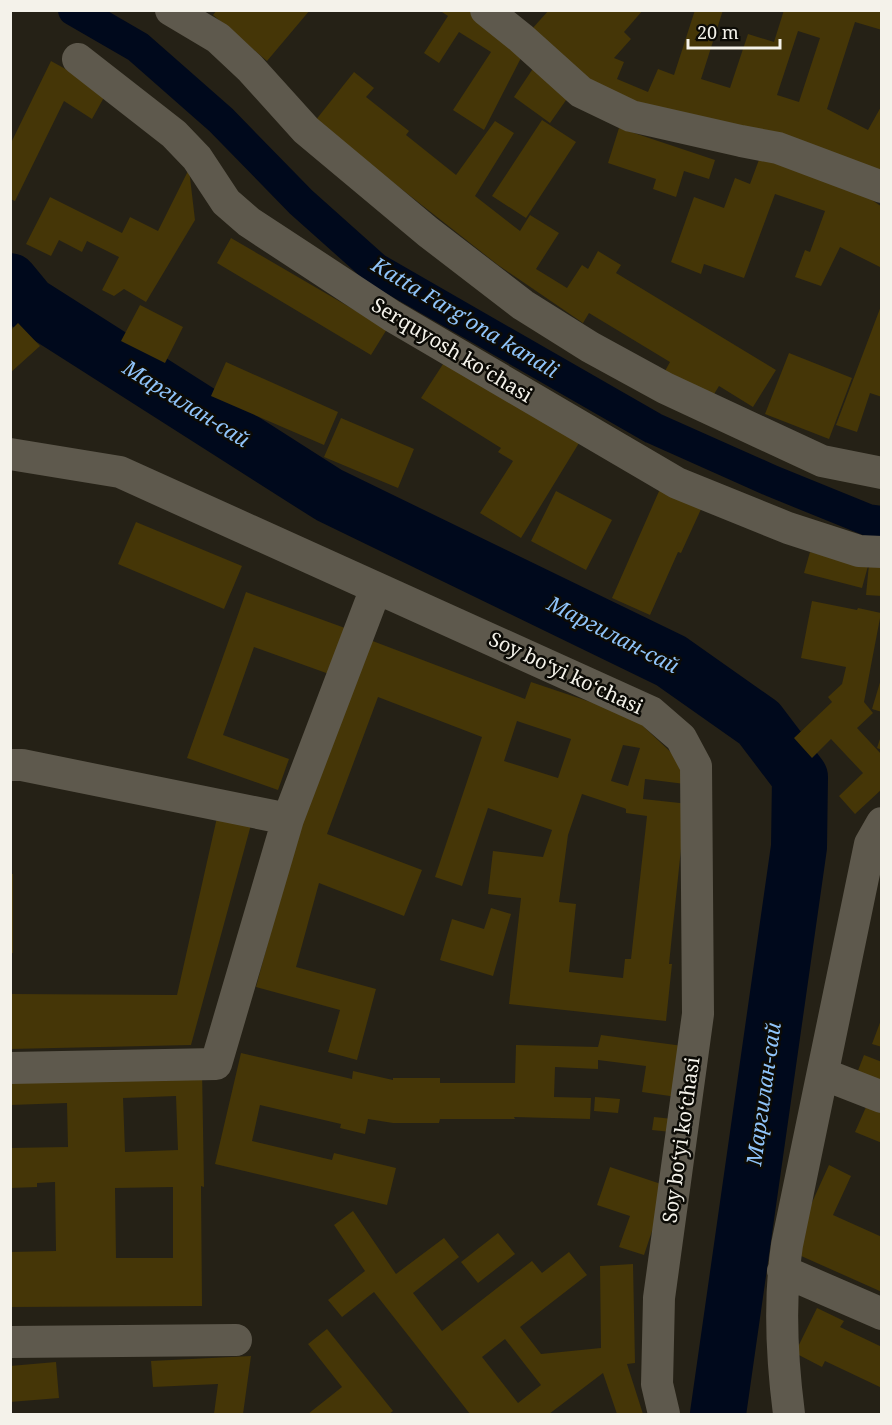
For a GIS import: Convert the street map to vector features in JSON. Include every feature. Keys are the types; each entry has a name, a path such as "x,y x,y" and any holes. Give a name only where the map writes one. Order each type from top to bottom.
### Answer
{"street":[{"path":"171,10 218,38 250,68 306,130 428,232 523,305 590,347 666,388 822,461 882,473"},
{"path":"486,10 581,92 631,116 778,148 882,188"},
{"name":"Serquyosh koʻchasi","path":"78,59 174,134 197,158 226,202 249,222 392,316 677,483 788,528 859,551 882,552"},
{"name":"Soy boʻyi koʻchasi","path":"10,454 120,472 651,712 681,738 696,766 698,1014 659,1299 657,1384 664,1414"},
{"path":"10,1068 216,1064 288,819 376,588"},
{"path":"10,765 22,765 288,819"},
{"path":"789,1414 784,1377 783,1271 870,844 882,823"},
{"path":"823,1074 882,1097"},
{"path":"783,1271 882,1314"},
{"path":"10,1342 236,1340"}],"building":[{"path":"217,10 310,10 267,61 213,15"},
{"path":"439,10 470,10 523,54 484,130 453,110 491,52 459,32 439,63 424,53 448,16"},
{"path":"549,10 643,10 624,32 631,39 614,58 624,62 617,79 648,92 658,69 674,75 695,10 723,10 701,79 730,88 748,34 774,42 784,10 882,10 882,30 855,22 827,109 868,130 882,105 882,183 589,89 531,30","holes":["798,31 820,38 799,102 777,95"]},
{"path":"51,61 107,92 92,119 64,101 15,201 10,199 10,145"},
{"path":"534,67 571,93 550,123 514,97"},
{"path":"354,72 374,88 366,97 409,131 406,135 456,175 495,121 514,133 475,196 520,231 530,215 559,233 536,269 567,288 582,265 588,269 598,251 621,265 616,273 776,370 753,407 719,386 711,399 665,371 670,362 589,313 583,323 498,265 315,121"},
{"path":"542,120 576,142 526,218 492,196"},
{"path":"619,128 715,160 709,179 684,171 676,197 653,189 656,179 608,163"},
{"path":"760,157 865,195 882,207 882,268 840,247 821,286 795,277 805,250 810,252 825,211 775,194 744,278 704,264 701,274 671,262 694,197 724,208 735,178 750,184"},
{"path":"189,169 195,220 146,302 124,289 114,296 102,290 119,257 87,241 82,252 59,240 51,256 26,244 50,197 122,233 130,217 158,231"},
{"path":"231,238 387,329 371,355 217,263"},
{"path":"140,305 183,327 165,363 121,341"},
{"path":"881,306 882,397 870,393 857,432 836,425"},
{"path":"18,323 40,346 10,373 10,331"},
{"path":"789,353 852,378 829,439 765,414"},
{"path":"445,361 579,443 521,538 480,513 513,461 498,452 501,448 421,398"},
{"path":"226,362 338,412 324,445 211,396"},
{"path":"341,418 414,449 398,488 324,457"},
{"path":"660,489 702,507 681,553 678,552 650,615 612,598"},
{"path":"556,491 612,520 586,570 531,541"},
{"path":"136,522 242,566 224,609 118,564"},
{"path":"810,552 868,566 862,588 804,573"},
{"path":"869,564 882,565 882,596 866,595"},
{"path":"246,592 345,628 329,674 254,647 223,735 289,759 278,790 187,758"},
{"path":"812,601 881,613 864,702 873,713 857,728 882,755 882,789 855,814 839,796 863,773 831,739 812,758 794,738 832,702 828,697 842,684 846,667 801,658"},
{"path":"370,640 525,699 531,682 644,720 643,726 677,758 685,784 645,779 643,799 689,804 684,820 669,964 672,964 666,1021 509,1004 521,898 488,894 493,851 543,857 552,830 488,808 462,886 435,877 482,737 378,697 327,834 422,870 404,916 319,883 296,967 376,989 357,1060 328,1052 340,1010 256,987 287,871 283,870","holes":["517,721 571,739 558,778 504,761","623,745 640,748 628,786 611,781","582,794 624,808 626,813 647,816 631,959 625,959 623,978 569,972 576,904 559,902 568,835"]},
{"path":"882,679 882,712 872,709"},
{"path":"882,736 882,750 877,748"},
{"path":"218,813 252,821 191,1045 10,1049 10,994 177,995"},
{"path":"10,874 13,874 13,953 10,953"},
{"path":"491,908 511,914 493,976 440,960 452,919 484,929"},
{"path":"882,1020 882,1047 872,1044"},
{"path":"601,1035 683,1046 677,1097 642,1092 646,1066 598,1060 598,1069 555,1067 554,1097 591,1098 590,1119 514,1117 515,1119 440,1119 439,1123 393,1123 368,1119 365,1134 340,1128 341,1124 260,1105 252,1141 332,1160 334,1153 396,1168 387,1205 215,1164 241,1053 352,1079 353,1071 393,1080 393,1078 440,1078 440,1083 515,1083 516,1045 598,1047"},
{"path":"864,1055 882,1062 882,1091 854,1081"},
{"path":"202,1069 204,1187 201,1186 202,1306 10,1307 10,1252 56,1251 55,1182 37,1183 37,1187 10,1188 10,1148 68,1147 67,1103 10,1105 10,1070","holes":["176,1096 178,1150 125,1152 123,1098","173,1187 173,1258 116,1258 115,1188"]},
{"path":"595,1097 620,1099 618,1113 594,1111"},
{"path":"870,1098 882,1103 882,1143 855,1132"},
{"path":"654,1117 673,1119 671,1132 652,1130"},
{"path":"829,1165 851,1176 833,1215 882,1237 882,1292 790,1251"},
{"path":"610,1167 667,1186 644,1255 619,1247 630,1216 597,1205"},
{"path":"353,1211 396,1274 444,1238 459,1257 413,1293 442,1331 532,1261 542,1273 569,1252 587,1275 520,1327 541,1354 601,1348 600,1266 633,1264 635,1363 627,1364 643,1414 617,1414 603,1373 549,1414 470,1414 374,1292 342,1317 328,1300 365,1271 334,1225","holes":["505,1339 541,1385 518,1403 482,1357"]},
{"path":"498,1233 515,1254 478,1283 461,1262"},
{"path":"817,1308 844,1321 840,1327 882,1347 882,1388 825,1361 822,1367 795,1353"},
{"path":"327,1329 393,1411 389,1414 308,1414 342,1387 308,1344"},
{"path":"251,1356 243,1414 214,1414 218,1384 153,1387 151,1361"},
{"path":"56,1362 59,1398 10,1402 10,1366"}],"waterway":[{"name":"Katta Farg'ona kanali","path":"74,10 138,47 221,120 301,202 376,269 653,428 772,481 868,520 882,522"},
{"name":"Маргилан-сай","path":"10,281 29,304 329,495 671,661 759,723 800,777 799,847 718,1414"}]}
